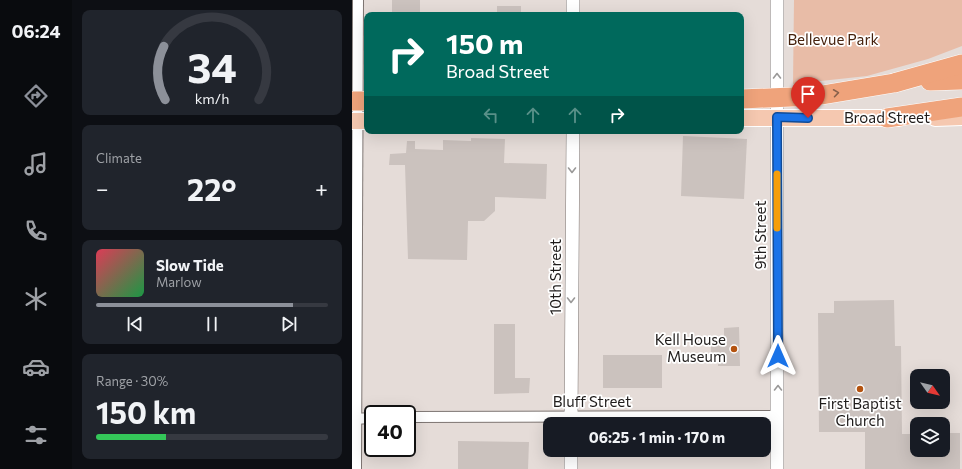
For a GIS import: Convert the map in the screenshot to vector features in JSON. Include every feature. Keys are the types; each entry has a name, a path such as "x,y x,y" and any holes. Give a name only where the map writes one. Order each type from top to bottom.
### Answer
{"highway":[{"path":"744,99 816,96 894,83 962,64"},
{"path":"894,83 962,80"},
{"path":"352,101 364,101"},
{"path":"887,118 962,107"}],"main road":[{"name":"Broad Street","path":"744,118 962,117"}],"street":[{"path":"356,469 354,419 354,264 359,121 358,0"},
{"path":"573,0 573,12"},
{"name":"9th Street","path":"777,0 778,469"},
{"name":"10th Street","path":"571,417 573,134"},
{"name":"Bluff Street","path":"737,417 778,416"},
{"name":"Bluff Street","path":"416,417 543,420"},
{"path":"354,419 364,418"},
{"path":"571,457 571,469"}],"green space":[{"name":"Bellevue Park","path":"794,0 962,0 962,46 928,59 867,76 793,84"}],"building":[{"path":"392,0 420,0 420,12 392,12"},
{"path":"497,6 521,6 521,12 497,12"},
{"path":"683,136 747,139 744,199 681,196"},
{"path":"471,138 505,139 504,163 547,164 546,199 495,197 495,211 484,221 468,221 467,260 408,259 405,165 389,165 390,154 406,153 407,141 415,141 415,149 443,150 443,140 471,141"},
{"name":"First Baptist Church","path":"894,300 895,346 901,346 902,434 910,434 910,457 950,457 950,433 960,433 960,469 865,469 865,432 819,432 818,313 834,313 834,301"},
{"path":"494,324 515,324 515,378 530,378 529,393 494,394"},
{"path":"739,327 740,366 718,366 718,360 711,360 711,343 718,343 718,337 724,337 724,328"},
{"path":"603,355 662,355 662,388 603,388"},
{"path":"458,441 529,442 528,469 458,469"}],"slow traffic":[{"path":"777,174 777,228"}],"place":[{"name":"Kell House Museum","path":"734,349"},
{"name":"First Baptist Church","path":"860,389"}],"route":[{"path":"778,356 777,117 808,118"}]}
